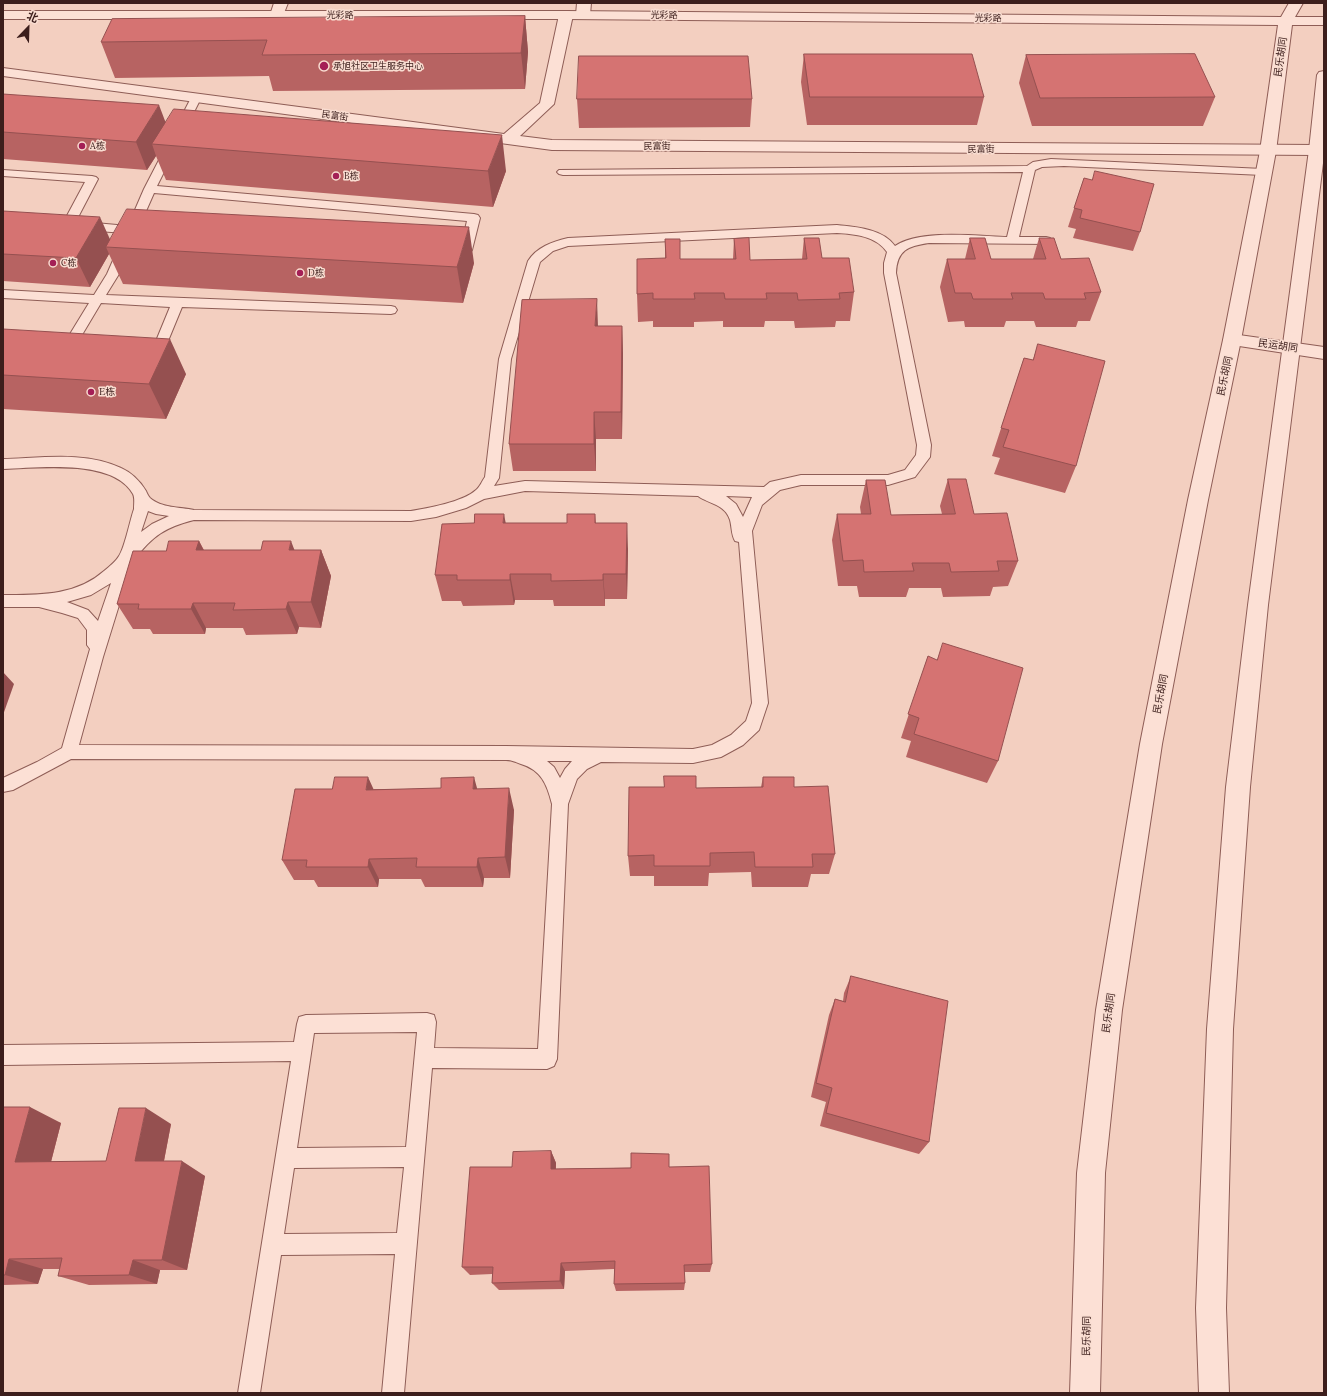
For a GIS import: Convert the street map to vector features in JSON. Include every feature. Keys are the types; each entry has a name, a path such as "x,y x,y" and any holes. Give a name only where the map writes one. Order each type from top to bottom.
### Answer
{"street":[{"name":"光彩路","path":"3,15 279,9 566,15 584,9 1291,12 1324,22"},
{"name":"民乐胡同","path":"1085,1393 1091,1173 1109,1010 1151,744 1198,500 1232,340 1268,151 1291,12"},
{"path":"508,139 547,104 566,15"},
{"name":"民富街","path":"3,72 552,145 1268,151 1317,150"},
{"path":"1214,1393 1211,1308 1220,1029 1237,795 1258,605 1317,150 1324,75"},
{"name":"民运胡同","path":"1232,340 1324,352"}],"lane":[{"path":"77,359 58,358 112,274 150,189 196,98"},
{"path":"563,172 1030,169 1033,166 1046,163 1058,163 1263,172"},
{"path":"1012,240 1030,169"},
{"path":"3,173 92,179 68,225"},
{"path":"150,189 474,218 466,250 450,249"},
{"path":"53,224 148,230"},
{"path":"481,494 492,478 505,359 534,261 541,252 553,245 568,242 837,229 929,240"},
{"path":"3,785 7,785 43,767 69,752 506,752 693,756 715,752 737,740 753,725 760,703 745,531 747,518 752,506 765,492 774,486 790,482 810,479 881,481 902,477 915,469 922,457 924,445 890,265 893,252 889,244 867,233"},
{"path":"890,265 894,256 901,247 912,241 1046,241"},
{"path":"3,294 178,303 391,310"},
{"path":"146,362 154,362 178,303"},
{"path":"3,464 78,463 113,470 132,482 143,501 156,509 194,515 411,516 436,512 461,504 481,494 525,486 765,492"},
{"path":"687,489 705,493 722,500 734,510 739,522 743,582 751,596"},
{"path":"69,752 95,656 141,509 140,494"},
{"path":"3,601 39,601 66,597 89,590 111,575 150,531 171,520 194,515"},
{"path":"39,601 64,607 83,614 95,628 95,656"},
{"path":"506,752 531,759 546,769 555,782 560,804"},
{"path":"423,1058 547,1059 560,804 566,782 577,766 602,754"},
{"path":"249,1393 306,1024 427,1022 393,1393"},
{"path":"3,1055 301,1051"},
{"path":"285,1158 414,1157"},
{"path":"272,1245 406,1243"}],"building":[{"path":"525,16 521,53 262,55 267,40 101,42 112,19"},
{"path":"804,54 972,54 984,97 810,97"},
{"path":"1195,54 1215,97 1040,98 1026,55"},
{"path":"579,56 748,56 752,99 577,99"},
{"path":"3,94 159,105 136,142 3,132"},
{"path":"174,109 502,135 488,171 152,144"},
{"path":"1095,171 1154,184 1140,232 1080,218 1082,210 1074,208 1084,178 1092,180"},
{"path":"127,209 469,227 457,267 106,247"},
{"path":"3,211 100,217 76,258 3,254"},
{"path":"749,238 750,260 807,259 804,238 819,238 822,258 849,258 854,292 839,293 840,299 798,300 797,293 766,293 767,299 725,299 724,293 694,293 695,299 653,299 653,293 637,294 637,259 666,258 665,239 680,239 680,259 736,259 734,239"},
{"path":"970,238 985,238 991,259 1046,259 1039,238 1054,238 1061,259 1089,258 1101,292 1084,293 1086,299 1045,299 1043,293 1011,293 1013,299 973,299 971,293 955,293 947,259 975,259"},
{"path":"597,299 595,326 622,326 621,412 594,412 594,444 509,444 522,300"},
{"path":"3,329 170,339 149,384 3,375"},
{"path":"1038,344 1105,361 1076,466 1003,447 1009,430 1001,428 1024,358 1033,360"},
{"path":"948,479 966,479 974,514 1007,513 1018,561 997,561 999,571 951,572 949,563 912,563 914,571 864,572 863,560 843,561 837,514 871,514 866,480 885,480 891,515 955,514"},
{"path":"475,514 504,514 503,523 567,523 567,514 595,514 595,523 627,523 626,574 603,574 603,580 551,581 551,574 510,574 510,580 457,580 457,575 435,575 442,524 474,523"},
{"path":"169,541 199,541 196,550 261,550 263,541 291,541 289,550 321,550 311,602 288,602 286,609 233,610 235,603 193,603 191,609 138,609 139,604 117,604 133,551 166,551"},
{"path":"943,643 1023,668 998,761 914,734 919,718 908,714 928,656 937,660"},
{"path":"664,776 696,776 696,788 763,787 763,777 794,777 794,787 828,786 835,854 812,854 813,867 755,867 754,852 710,853 710,866 654,866 654,855 628,856 629,787 664,787"},
{"path":"335,777 368,777 366,790 441,788 441,778 474,777 473,789 509,788 505,857 478,858 477,867 416,867 417,858 369,859 368,867 306,867 307,860 282,860 295,789 332,789"},
{"path":"851,976 948,1001 929,1142 826,1113 832,1088 816,1083 835,999 845,1002"},
{"path":"4,1107 30,1107 15,1162 106,1161 119,1108 146,1108 135,1161 182,1161 162,1260 133,1260 129,1275 58,1276 62,1258 9,1259 5,1275 3,1275"},
{"path":"551,1151 551,1169 631,1168 631,1153 669,1154 669,1167 709,1166 712,1264 684,1265 685,1283 614,1284 615,1261 561,1263 560,1281 492,1283 493,1267 462,1267 470,1167 512,1167 513,1152"}],"place":[{"name":"承旭社区卫生服务中心","path":"324,66"},
{"name":"A栋","path":"82,146"},
{"name":"B栋","path":"336,176"},
{"name":"C栋","path":"53,263"},
{"name":"D栋","path":"300,273"},
{"name":"E栋","path":"91,392"}]}
